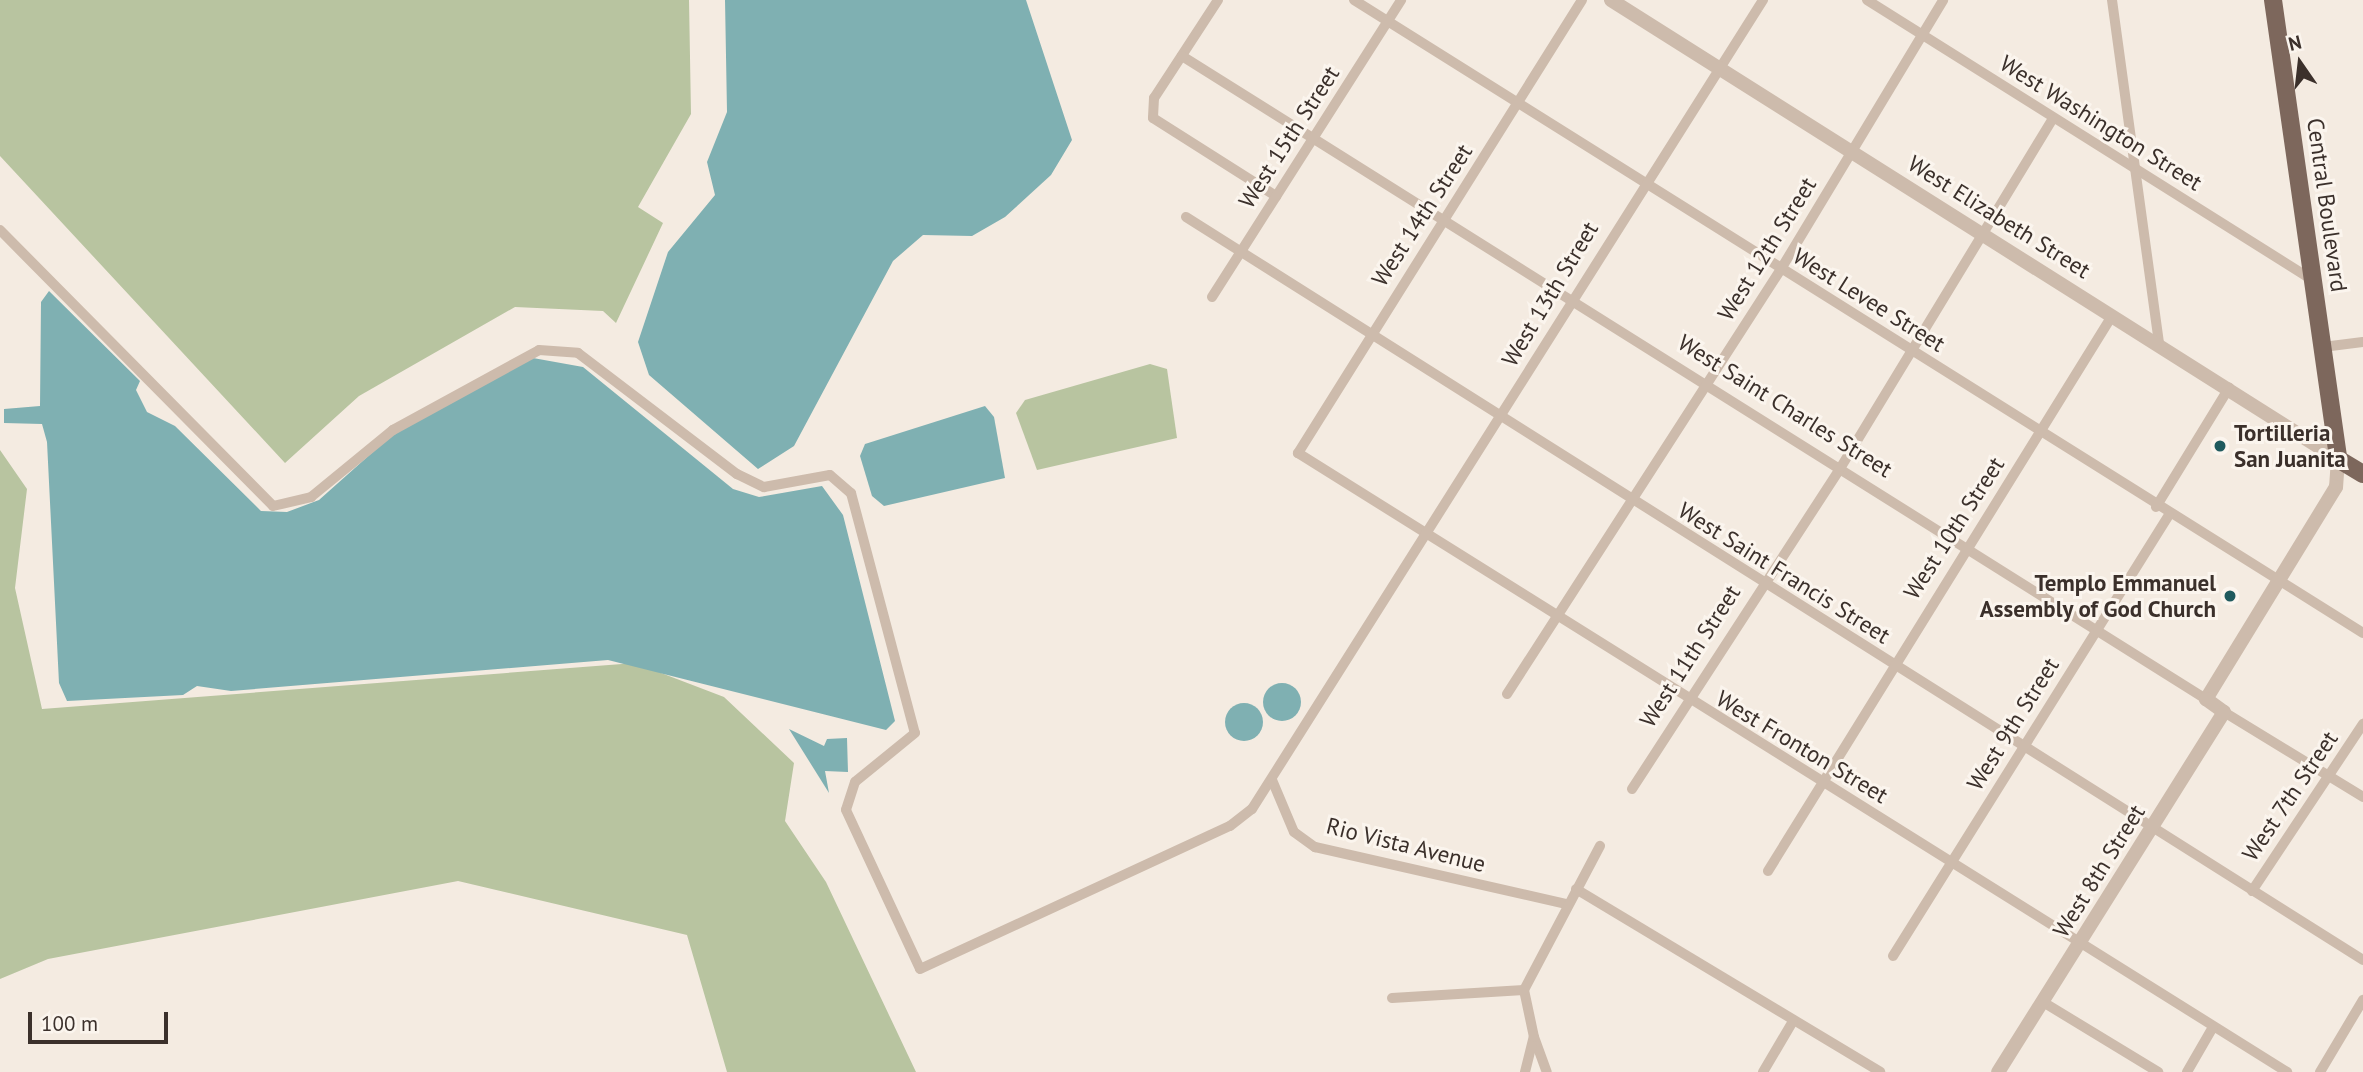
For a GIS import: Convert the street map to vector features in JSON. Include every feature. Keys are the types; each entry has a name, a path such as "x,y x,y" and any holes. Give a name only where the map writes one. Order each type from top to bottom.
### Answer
{"main road":[{"name":"Central Boulevard","path":"2273,0 2338,459"},
{"name":"West Elizabeth Street","path":"2338,459 2363,474"}],"street":[{"path":"1218,0 1154,98 1153,118 1276,196"},
{"name":"West Levee Street","path":"1354,0 1516,106 1912,351 2156,507 2363,633"},
{"name":"West 15th Street","path":"1212,297 1238,252 1315,138 1401,0"},
{"name":"West 14th Street","path":"1298,453 1582,0"},
{"name":"West Elizabeth Street","path":"1611,0 1852,156 2159,343 2338,459"},
{"name":"West 13th Street","path":"0,230 273,506 311,497 393,430 539,350 578,352 737,474 764,488 830,475 851,493 915,733 855,782 846,810 920,969 1243,819 1272,780 1376,612 1429,533 1571,297 1763,0"},
{"name":"West Washington Street","path":"1867,0 2314,281"},
{"name":"West 12th Street","path":"1507,694 1633,504 1706,384 1852,156 1943,0"},
{"path":"2112,0 2132,166 2159,343"},
{"name":"West Saint Charles Street","path":"1182,56 1447,217 2224,712 2363,797"},
{"name":"West 11th Street","path":"1632,789 1761,584 1840,467 2053,119"},
{"name":"West Saint Francis Street","path":"1186,217 1369,337 1633,504 2155,825 2252,891 2363,960"},
{"name":"West 10th Street","path":"1768,871 1891,663 1967,549 2037,431 2112,316"},
{"path":"2323,347 2363,342"},
{"path":"2156,507 2229,388"},
{"name":"West Fronton Street","path":"1298,453 1429,533 1686,701 1823,781 1950,864 2081,942 2287,1072"},
{"path":"2206,699 2276,578 2336,487 2338,459"},
{"name":"West 9th Street","path":"1893,956 2169,515"},
{"name":"West 8th Street","path":"1998,1072 2224,712"},
{"name":"West 7th Street","path":"2252,891 2363,724"},
{"name":"Rio Vista Avenue","path":"1272,780 1294,832 1315,847 1566,904"},
{"path":"1548,1072 1534,1037 1524,990 1566,904 1600,846"},
{"path":"1576,889 1880,1072"},
{"path":"1392,998 1524,990"},
{"path":"2320,1072 2363,1000"},
{"path":"2043,1002 2158,1072"},
{"path":"1763,1072 1793,1021"},
{"path":"2187,1072 2213,1027"},
{"path":"1525,1072 1534,1037"}],"green space":[{"path":"0,0 689,0 691,114 638,207 663,223 616,323 603,311 515,307 359,396 285,463 0,156"},
{"path":"1150,364 1167,369 1177,438 1037,470 1016,413 1025,400"},
{"path":"0,450 27,489 15,588 42,709 635,663 724,697 794,763 785,821 826,882 916,1072 727,1072 687,935 458,881 48,959 0,979"}],"water":[{"path":"725,0 1026,0 1072,140 1051,175 1005,217 972,236 923,235 893,261 794,446 758,469 649,375 638,342 668,252 715,195 707,162 727,112"},
{"path":"49,291 140,381 136,390 147,412 175,426 261,511 287,512 319,500 393,434 533,358 583,367 733,489 759,497 822,486 843,515 895,721 886,730 608,660 231,691 197,686 183,695 67,701 59,683 47,442 42,424 4,423 4,409 40,406 41,302"},
{"path":"985,406 994,417 1005,478 884,506 872,496 860,456 865,444"},
{"path":"1282,683 1295,689 1301,702 1295,715 1282,721 1269,715 1263,702 1269,689"},
{"path":"1244,703 1257,709 1263,722 1257,735 1244,741 1231,735 1225,722 1231,709"},
{"path":"789,729 824,746 827,739 847,738 848,772 825,771 829,793"}],"place":[{"name":"Tortilleria San Juanita","path":"2220,446"},
{"name":"Templo Emmanuel Assembly of God Church","path":"2230,596"}]}
